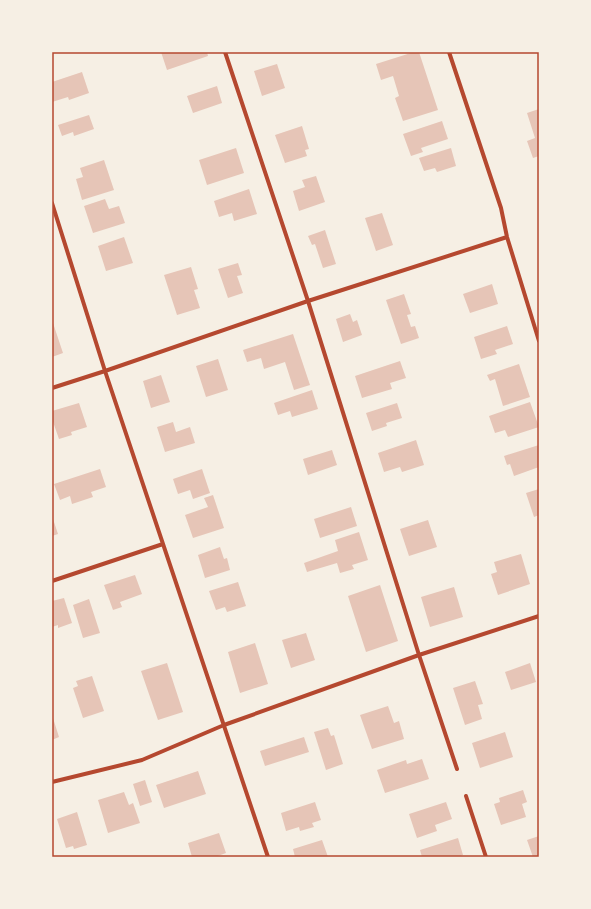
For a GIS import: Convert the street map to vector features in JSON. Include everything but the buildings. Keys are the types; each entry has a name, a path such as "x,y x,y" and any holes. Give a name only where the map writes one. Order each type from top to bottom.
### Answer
{"street":[{"path":"225,52 308,301 419,655 457,769"},
{"path":"449,52 501,208 507,237 539,341"},
{"path":"52,203 105,371 268,857"},
{"path":"52,388 308,301 507,237"},
{"path":"52,581 163,544"},
{"path":"52,782 142,760 224,725 419,655 539,616"},
{"path":"466,796 486,857"}]}
